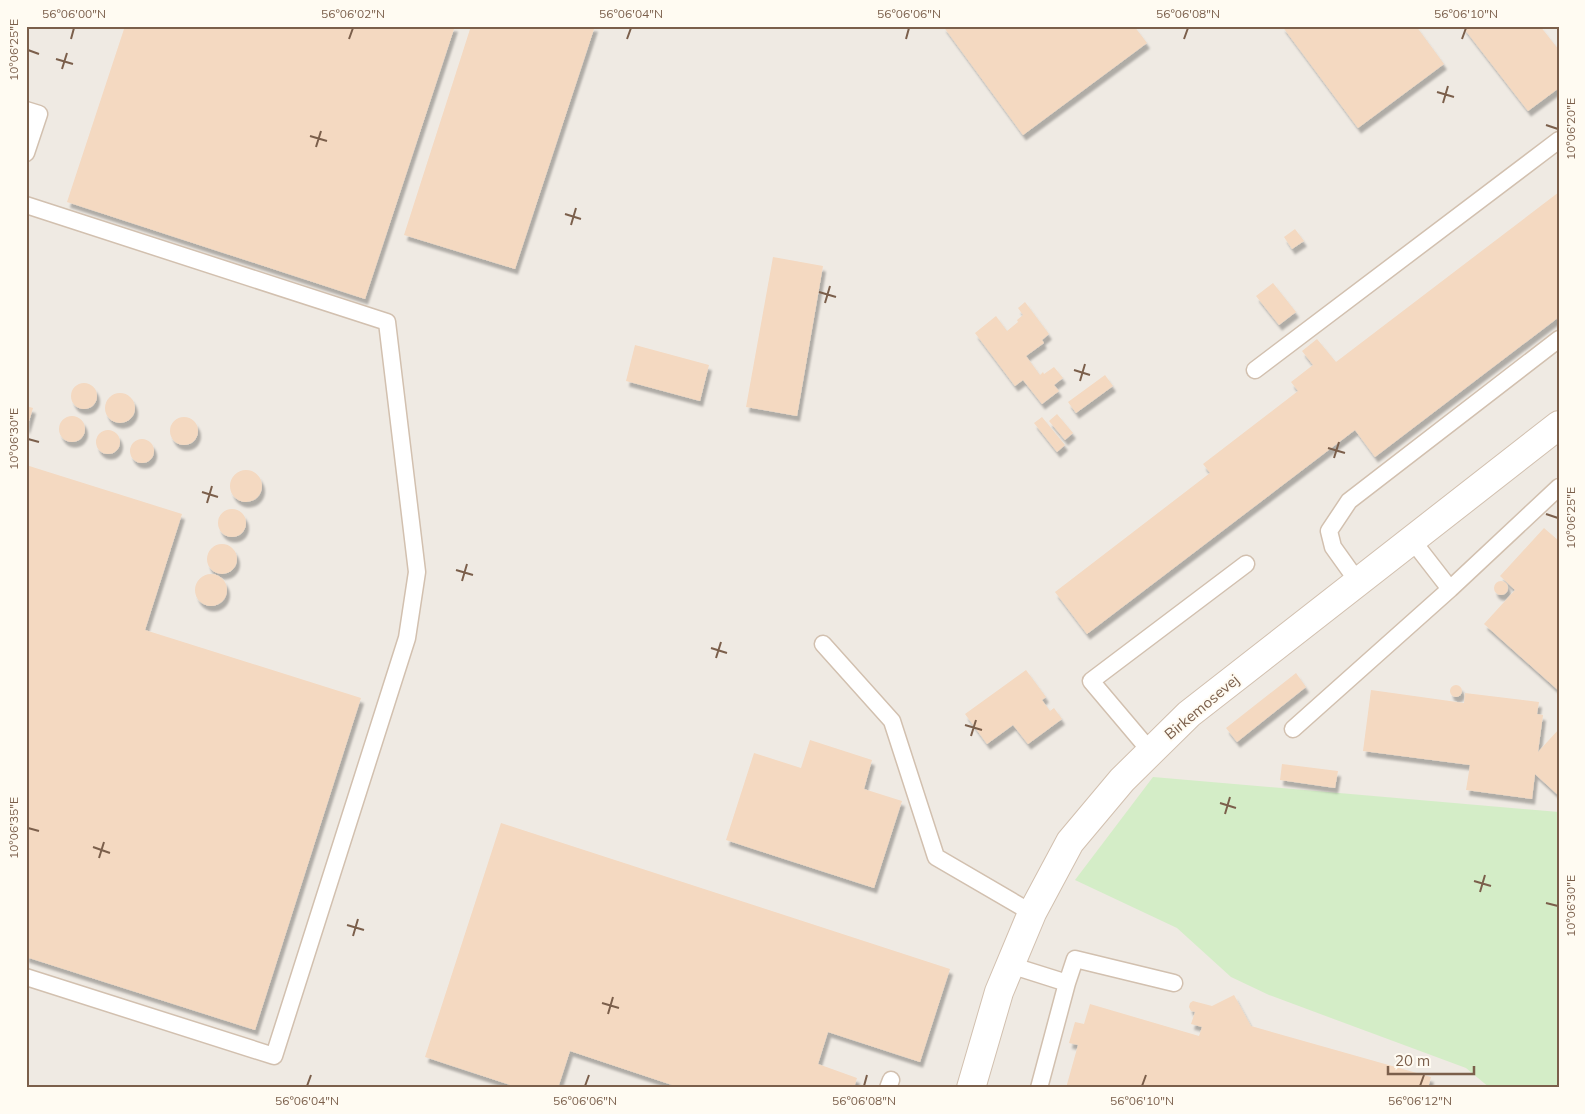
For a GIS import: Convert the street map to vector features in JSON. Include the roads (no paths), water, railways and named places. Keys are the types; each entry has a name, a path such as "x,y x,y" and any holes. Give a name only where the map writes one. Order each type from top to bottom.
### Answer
{"street":[{"name":"Birkemosevej","path":"971,1088 999,992 1032,913 1070,842 1122,780 1189,714 1559,425"}],"lane":[{"path":"26,110 39,114 26,153"},
{"path":"1255,370 1559,140"},
{"path":"26,205 387,322 417,572 407,638 274,1056 26,977"},
{"path":"1358,582 1333,547 1329,531 1349,501 1559,339"},
{"path":"1293,729 1450,589 1559,487"},
{"path":"1412,540 1450,589"},
{"path":"1151,752 1091,681 1246,564"},
{"path":"823,644 892,721 936,857 1032,913"},
{"path":"1039,1088 1075,959 1174,982"},
{"path":"1010,965 1067,983"}]}
